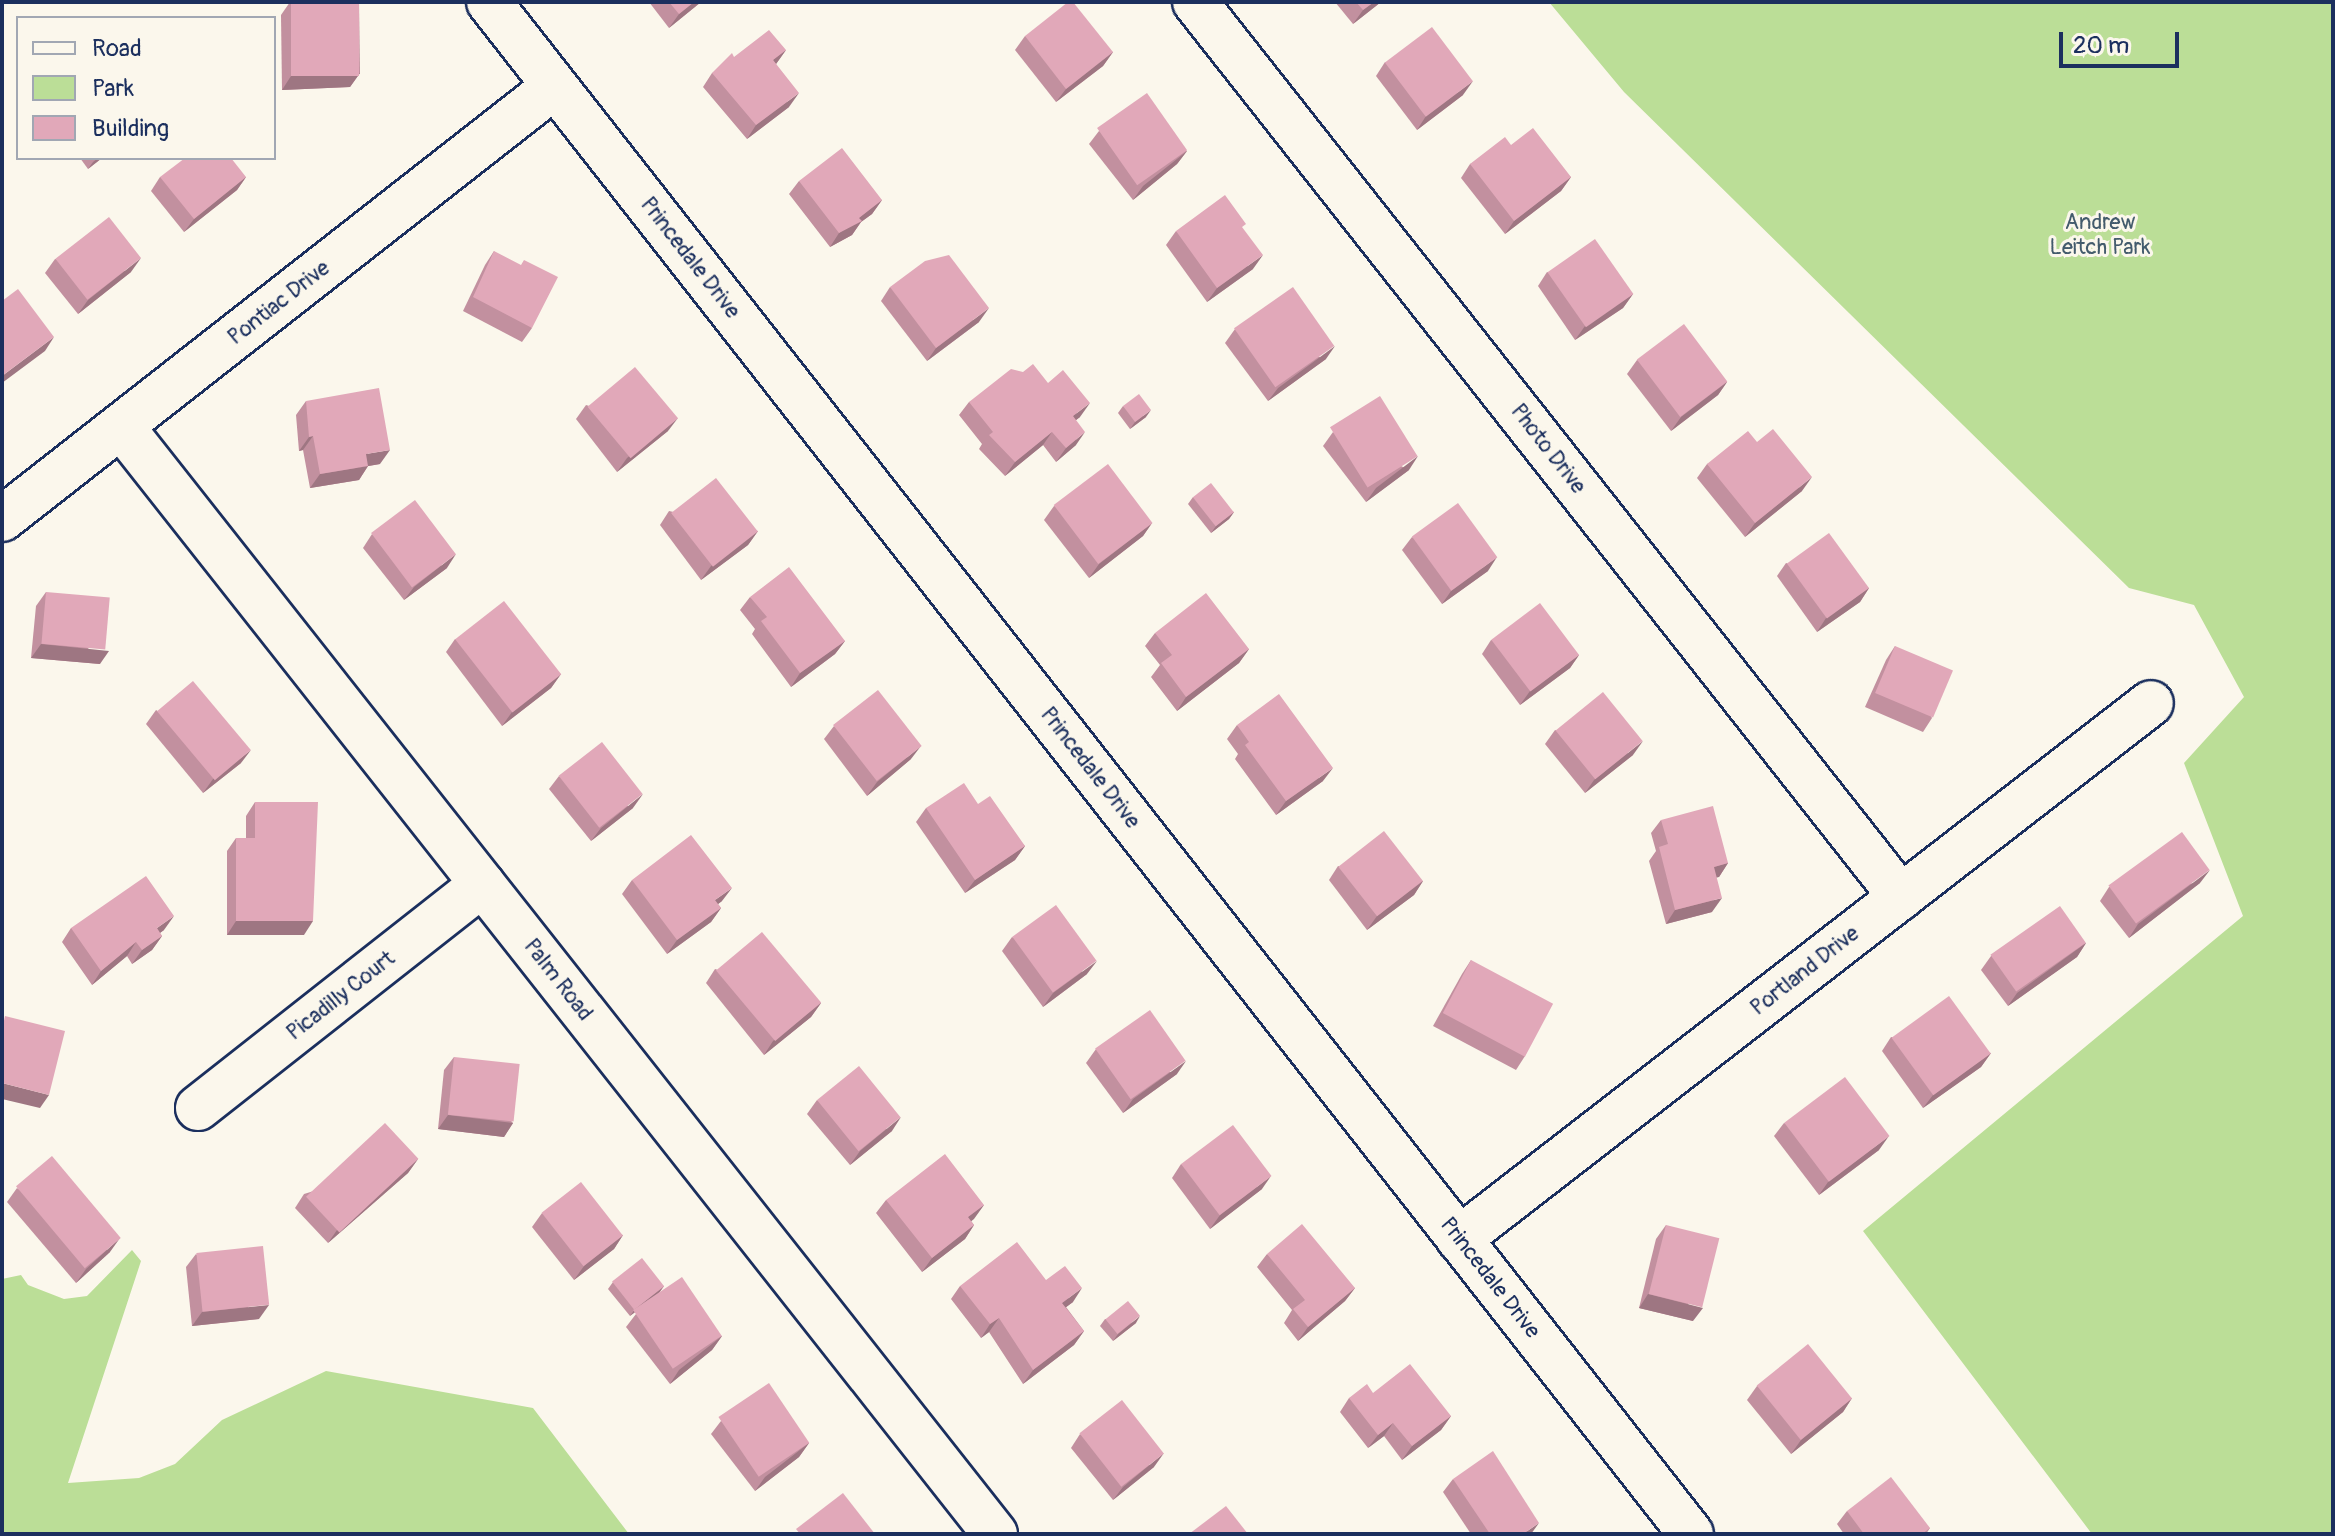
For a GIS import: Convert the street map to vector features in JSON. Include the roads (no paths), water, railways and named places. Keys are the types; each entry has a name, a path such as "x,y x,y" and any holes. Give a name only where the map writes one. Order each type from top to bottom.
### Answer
{"street":[{"name":"Princedale Drive","path":"489,2 1691,1534"},
{"name":"Photo Drive","path":"1195,2 1901,897"},
{"name":"Pontiac Drive","path":"2,519 555,86"},
{"name":"Palm Road","path":"121,426 995,1534"},
{"name":"Portland Drive","path":"1459,1239 2151,703"},
{"name":"Picadilly Court","path":"198,1108 483,884"}],"park label":[{"name":"Andrew Leitch Park","path":"2100,234"}]}
